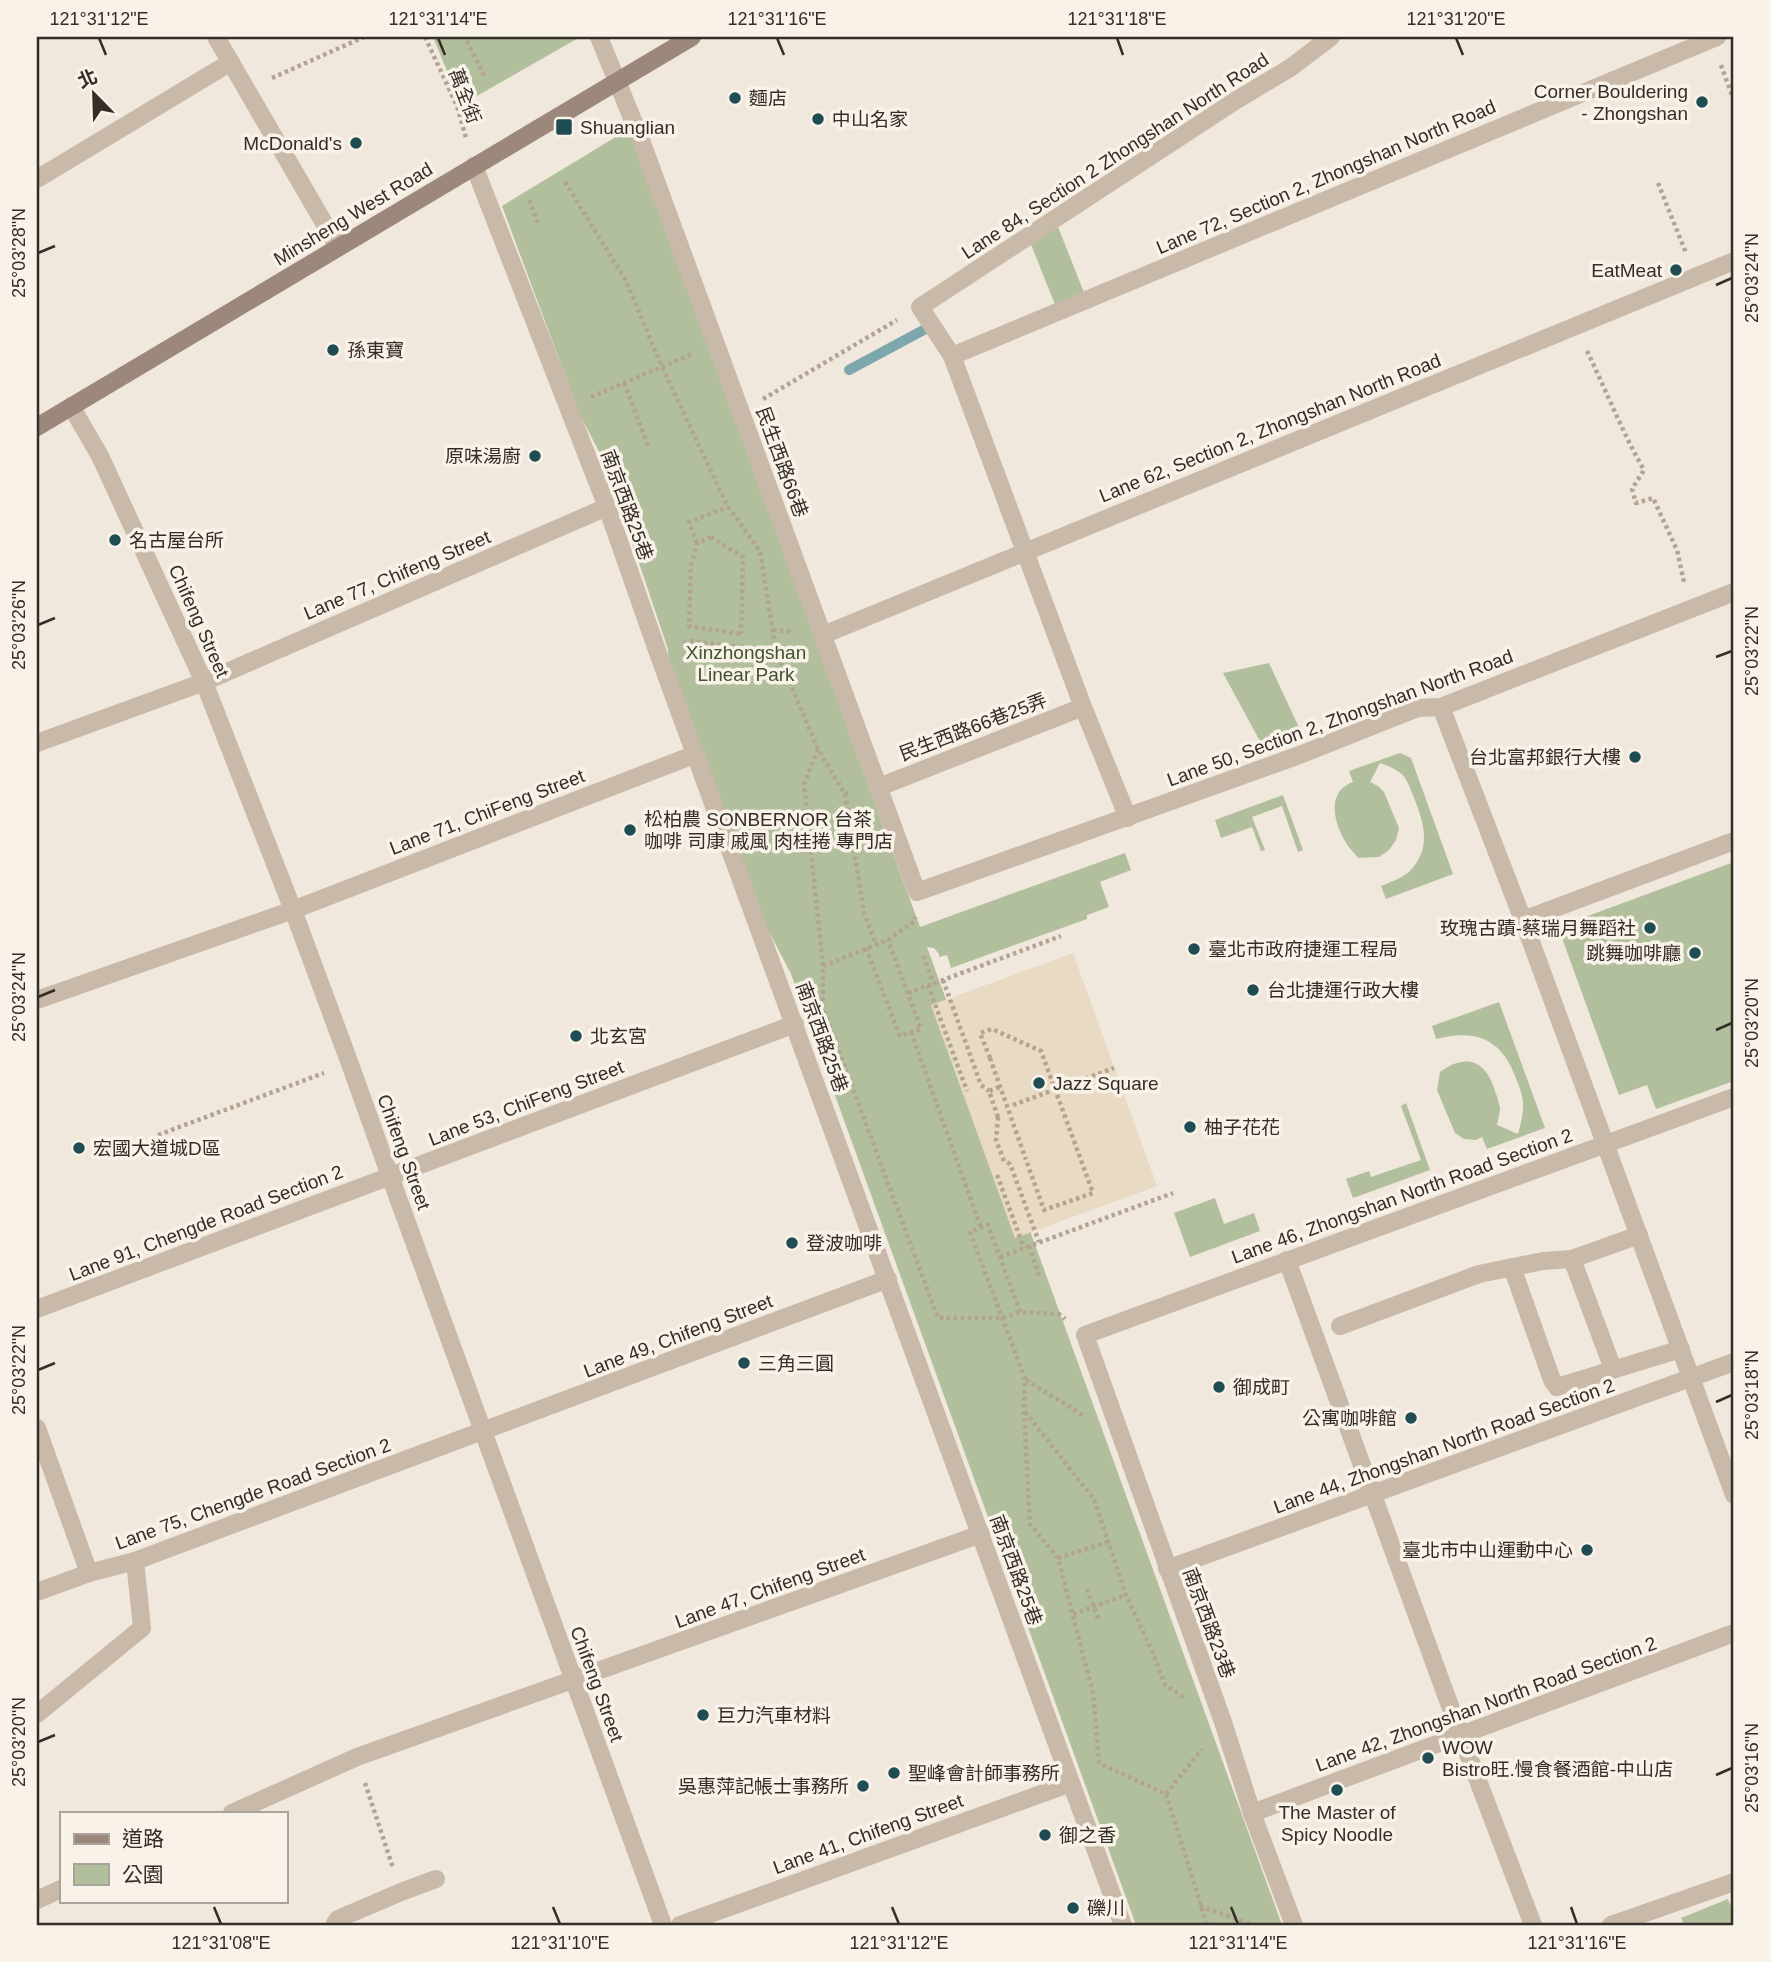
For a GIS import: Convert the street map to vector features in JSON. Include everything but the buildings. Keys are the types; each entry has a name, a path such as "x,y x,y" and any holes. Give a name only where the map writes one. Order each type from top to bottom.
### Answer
{"street":[{"path":"216,37 338,247"},
{"name":"Minsheng West Road","path":"37,427 692,37"},
{"name":"Lane 84, Section 2 Zhongshan North Road","path":"920,307 1290,68 1331,37"},
{"name":"Lane 72, Section 2, Zhongshan North Road","path":"951,356 1714,38"},
{"name":"民生西路66巷","path":"602,42 641,140 917,892"},
{"path":"37,178 231,62"},
{"name":"南京西路25巷","path":"474,166 607,507 1123,1925"},
{"name":"Lane 62, Section 2, Zhongshan North Road","path":"823,635 1734,261"},
{"path":"920,307 951,356 1083,707 1128,818"},
{"name":"Chifeng Street","path":"71,406 100,456 204,682 293,910 663,1925"},
{"name":"Lane 77, Chifeng Street","path":"37,743 204,682 607,507"},
{"name":"Lane 50, Section 2, Zhongshan North Road","path":"917,892 1297,756 1418,708 1441,707 1734,592"},
{"name":"民生西路66巷25弄","path":"879,787 1083,707"},
{"path":"1441,707 1523,920 1734,1495"},
{"name":"Lane 71, ChiFeng Street","path":"37,1000 293,910 696,754"},
{"path":"1523,920 1734,841"},
{"name":"Lane 53, ChiFeng Street","path":"390,1177 794,1024"},
{"name":"Lane 46, Zhongshan North Road Section 2","path":"1085,1335 1734,1097"},
{"name":"Lane 91, Chengde Road Section 2","path":"37,1309 390,1177"},
{"path":"1340,1326 1479,1274 1544,1261 1573,1259 1639,1235"},
{"path":"1573,1259 1613,1369"},
{"path":"1287,1260 1533,1925"},
{"path":"1512,1267 1552,1380 1557,1387 1681,1349"},
{"name":"Lane 49, Chifeng Street","path":"483,1431 888,1279"},
{"name":"南京西路23巷","path":"1085,1335 1223,1722 1252,1813 1294,1925"},
{"name":"Lane 44, Zhongshan North Road Section 2","path":"1167,1569 1734,1362"},
{"path":"37,1429 89,1573"},
{"name":"Lane 75, Chengde Road Section 2","path":"37,1592 89,1573 135,1561 483,1431"},
{"name":"Lane 47, Chifeng Street","path":"234,1812 357,1758 981,1534"},
{"path":"37,1714 142,1628 135,1561"},
{"name":"Lane 42, Zhongshan North Road Section 2","path":"1252,1813 1734,1633"},
{"name":"Lane 41, Chifeng Street","path":"680,1925 1071,1783"},
{"path":"334,1925 338,1919 436,1879"},
{"path":"1611,1925 1734,1882"},
{"path":"37,1900 60,1889"}],"path":[{"path":"246,89 364,37"},
{"name":"萬全街","path":"425,37 457,106 474,166"},
{"path":"1714,38 1734,101"},
{"path":"467,41 485,77"},
{"path":"565,182 626,281 662,367 728,507 760,551 776,651 818,750 845,793 864,913 876,944"},
{"path":"1658,183 1696,277"},
{"path":"529,200 538,223"},
{"path":"741,411 920,307"},
{"path":"1564,331 1587,351 1628,442 1644,470 1632,489 1636,503 1653,498 1677,550 1684,581 1685,611"},
{"path":"568,407 716,344"},
{"path":"624,383 649,448"},
{"path":"696,543 711,537 743,557 741,634 690,626 691,565 696,543 689,522 728,507"},
{"path":"658,653 690,641 776,651"},
{"path":"818,750 804,784 823,966 823,1009 938,1318 1002,1318 1020,1312 1059,1314"},
{"path":"845,793 879,787"},
{"path":"823,966 888,940 915,922"},
{"path":"908,993 1061,936"},
{"path":"866,948 900,1036 921,1029 888,940"},
{"path":"923,956 967,1091"},
{"path":"943,980 981,1085 989,1091 998,1117 996,1140 1004,1161 1010,1164 1039,1243"},
{"path":"992,1028 1041,1051 1093,1193 1044,1210 1000,1087 980,1033 992,1028"},
{"path":"911,1032 981,1228"},
{"path":"158,1135 350,1064"},
{"path":"1013,1105 1114,1068"},
{"path":"989,1091 1000,1087"},
{"path":"997,1175 1040,1275"},
{"path":"1000,1257 1173,1193"},
{"path":"1020,1312 988,1225 970,1232 1025,1379 1024,1411 1030,1524 1058,1558 1093,1693 1099,1763 1166,1794 1207,1925"},
{"path":"1025,1379 1122,1441"},
{"path":"1024,1411 1094,1499 1126,1595 1166,1685"},
{"path":"1058,1558 1108,1542"},
{"path":"1087,1589 1099,1621"},
{"path":"1073,1614 1126,1595"},
{"path":"1166,1794 1223,1722"},
{"path":"357,1758 401,1892"},
{"path":"1200,1906 1254,1925"}],"green space":[{"path":"433,37 580,37 461,105"},
{"name":"Xinzhongshan Linear Park","path":"629,129 920,927 1125,853 1131,870 1100,882 1109,907 1087,915 1087,919 951,968 947,955 939,957 934,948 927,947 1282,1925 1136,1925 791,974 761,916 669,667 668,649 606,465 580,415 502,206"},
{"path":"1058,227 1085,295 1056,307 1030,242"},
{"path":"1269,663 1303,736 1261,743 1223,673"},
{"path":"1400,753 1411,758 1453,874 1386,899 1381,886 1410,871 1422,853 1424,843 1423,824 1406,779 1402,774 1380,763 1370,782 1384,792 1399,828 1396,840 1389,850 1379,857 1359,858 1339,830 1335,807 1343,788 1353,782 1349,771"},
{"path":"1283,795 1303,850 1298,852 1282,806 1252,817 1265,850 1261,851 1252,827 1221,838 1215,820"},
{"path":"1734,862 1734,1081 1656,1109 1647,1085 1619,1095 1558,927"},
{"path":"1499,1002 1545,1128 1487,1149 1482,1137 1476,1140 1464,1139 1455,1133 1437,1090 1440,1072 1466,1061 1480,1066 1491,1081 1498,1100 1500,1108 1497,1125 1518,1134 1523,1104 1515,1076 1509,1063 1494,1045 1474,1036 1436,1039 1432,1026"},
{"path":"1406,1103 1430,1170 1353,1198 1346,1179 1369,1171 1371,1177 1421,1160 1401,1106"},
{"path":"1215,1198 1224,1224 1254,1213 1260,1231 1190,1257 1174,1213"},
{"path":"1728,1899 1734,1914 1734,1925 1684,1925 1681,1918"}],"shaded area":[{"name":"Jazz Square","path":"1073,953 1157,1186 1015,1238 931,1005"}],"waterway":[{"path":"849,370 931,326"}],"place":[{"name":"麵店","path":"735,98"},
{"name":"Corner Bouldering - Zhongshan","path":"1702,102"},
{"name":"中山名家","path":"818,119"},
{"name":"Shuanglian","path":"564,127"},
{"name":"McDonald's","path":"356,143"},
{"name":"EatMeat","path":"1676,270"},
{"name":"孫東寶","path":"333,350"},
{"name":"原味湯廚","path":"535,456"},
{"name":"名古屋台所","path":"115,540"},
{"name":"台北富邦銀行大樓","path":"1635,757"},
{"name":"松柏農 SONBERNOR 台茶 咖啡 司康 戚風 肉桂捲 專門店","path":"630,830"},
{"name":"玫瑰古蹟-蔡瑞月舞蹈社","path":"1650,928"},
{"name":"臺北市政府捷運工程局","path":"1194,949"},
{"name":"跳舞咖啡廳","path":"1695,953"},
{"name":"台北捷運行政大樓","path":"1253,990"},
{"name":"北玄宮","path":"576,1036"},
{"name":"Jazz Square","path":"1039,1083"},
{"name":"柚子花花","path":"1190,1127"},
{"name":"宏國大道城D區","path":"79,1148"},
{"name":"登波咖啡","path":"792,1243"},
{"name":"三角三圓","path":"744,1363"},
{"name":"御成町","path":"1219,1387"},
{"name":"公寓咖啡館","path":"1411,1418"},
{"name":"臺北市中山運動中心","path":"1587,1550"},
{"name":"巨力汽車材料","path":"703,1715"},
{"name":"WOW Bistro旺.慢食餐酒館-中山店","path":"1428,1758"},
{"name":"聖峰會計師事務所","path":"894,1773"},
{"name":"吳惠萍記帳士事務所","path":"863,1786"},
{"name":"The Master of Spicy Noodle","path":"1337,1790"},
{"name":"御之香","path":"1045,1835"},
{"name":"礫川","path":"1073,1908"}]}
